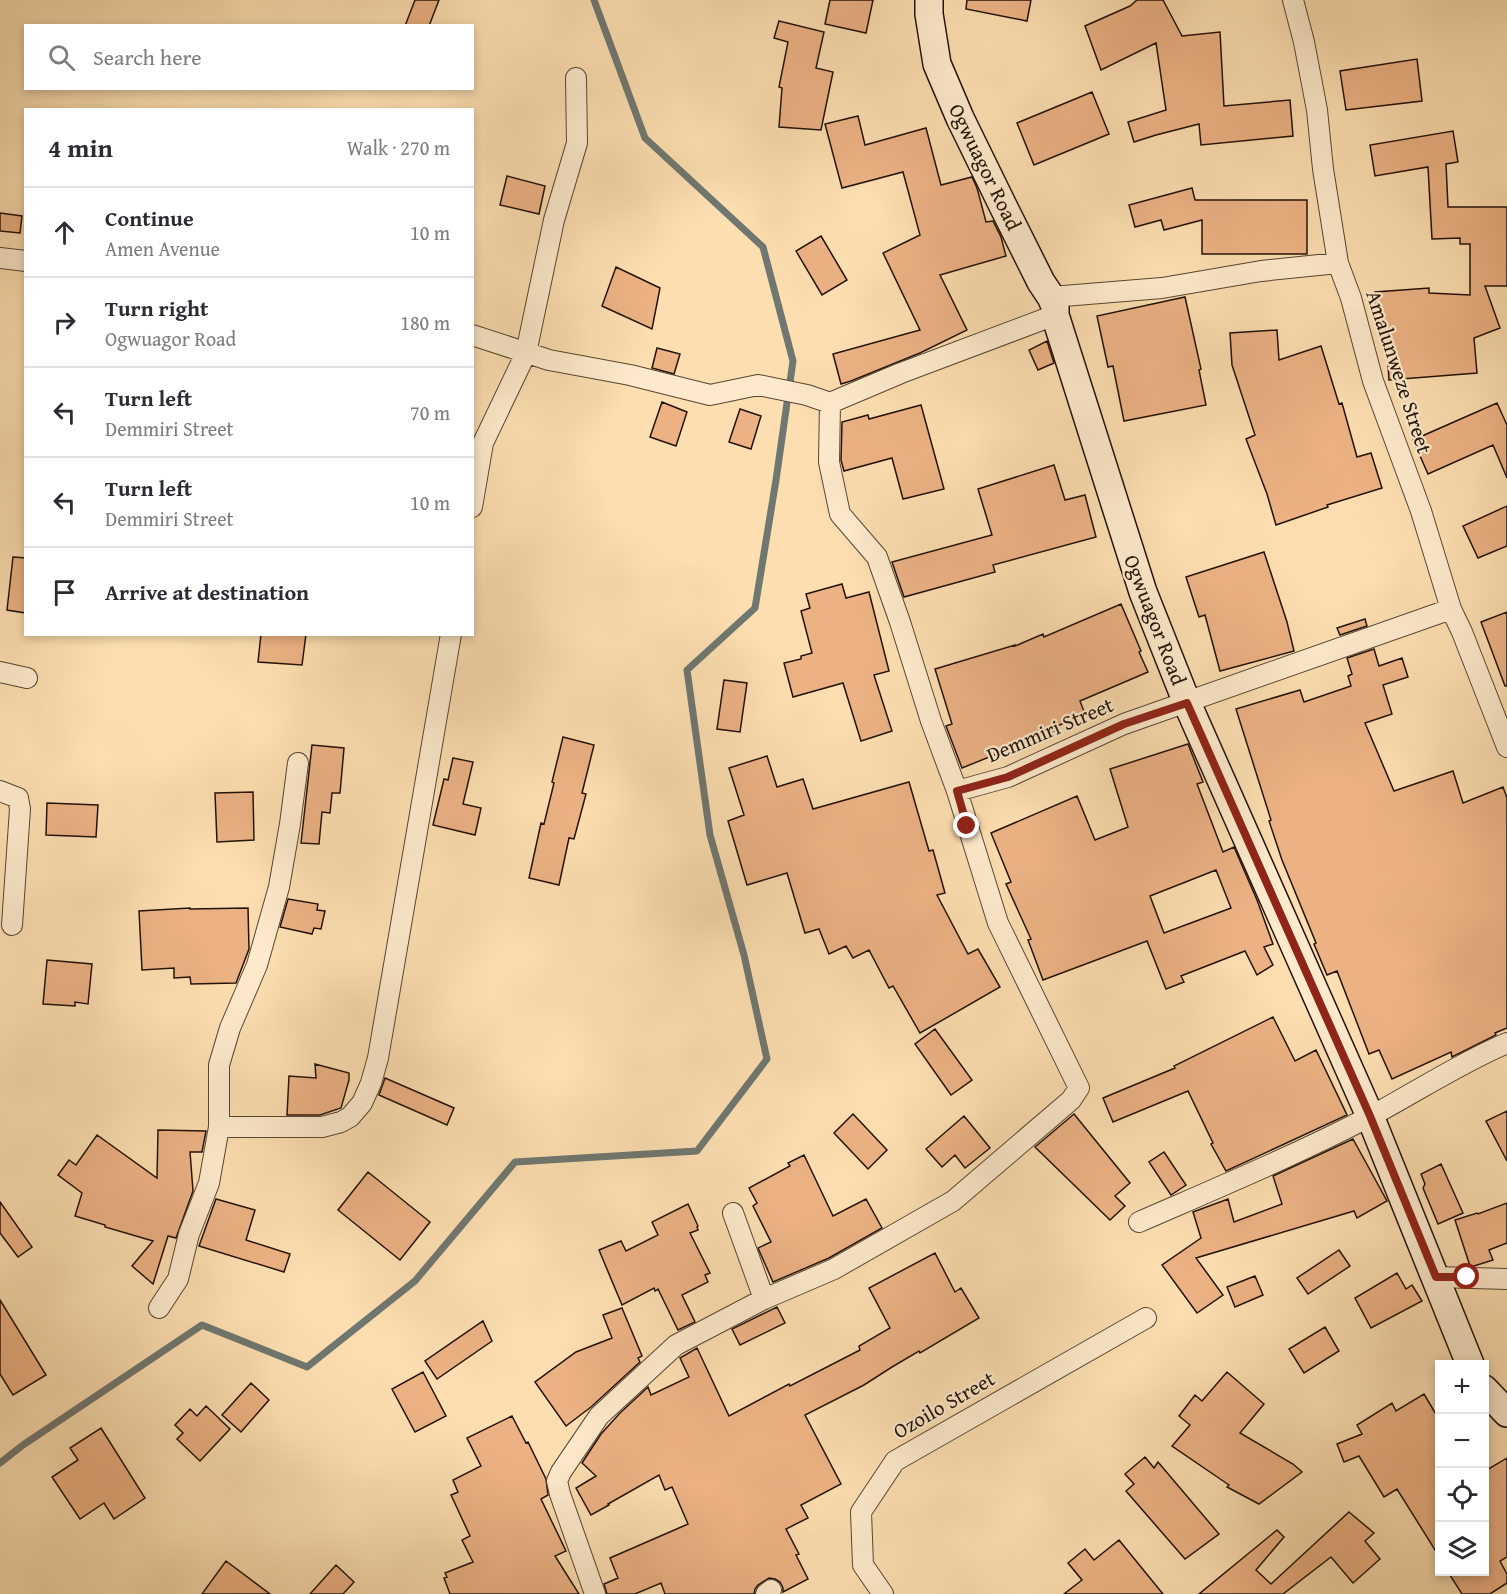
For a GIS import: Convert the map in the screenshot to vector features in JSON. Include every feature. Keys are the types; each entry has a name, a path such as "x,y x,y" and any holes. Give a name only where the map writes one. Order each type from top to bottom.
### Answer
{"street":[{"name":"Ogwuagor Road","path":"929,0 937,64 960,118 1053,306 1140,582 1162,642 1370,1116 1468,1360"},
{"name":"Amalunweze Street","path":"1293,0 1317,110 1323,169 1338,263 1351,298 1373,381 1421,511 1451,609 1507,747"},
{"path":"474,495 483,443 526,353 554,220 577,143 576,78"},
{"path":"0,258 24,261"},
{"path":"474,336 549,360 630,375 710,395 758,385 807,395 830,403 1053,306 1261,271 1338,263"},
{"path":"595,1594 557,1481 599,1416 676,1345 764,1299 834,1269 953,1201 1071,1100 1079,1088 998,922 957,791 931,721 877,557 840,514 829,462 830,403"},
{"name":"Demmiri Street","path":"957,791 1008,777 1124,724 1451,609"},
{"path":"219,1127 322,1126 341,1122 350,1117 362,1103 378,1058 451,636"},
{"path":"0,672 27,678"},
{"path":"159,1308 178,1279 189,1234 209,1183 219,1127 219,1065 230,1028 257,965 279,887 298,763"},
{"path":"0,791 18,798 20,809 12,926"},
{"path":"1139,1222 1249,1174 1370,1116 1480,1054 1507,1042"},
{"path":"733,1213 764,1299"},
{"path":"1436,1277 1507,1279"},
{"name":"Ozoilo Street","path":"883,1594 863,1565 861,1512 895,1461 1146,1318"},
{"path":"1489,1393 1507,1413"}],"building":[{"path":"415,0 439,0 430,24 406,24"},
{"path":"830,0 873,0 866,33 825,24"},
{"path":"967,0 1031,0 1027,21 966,9"},
{"path":"1137,0 1163,0 1182,36 1220,32 1224,106 1290,100 1293,136 1201,145 1199,124 1134,142 1128,122 1166,110 1156,43 1101,70 1085,26 1130,6"},
{"path":"779,21 824,32 816,68 833,72 821,130 779,127 782,88 779,87 788,42 774,38"},
{"path":"1417,59 1422,101 1346,110 1340,71"},
{"path":"1092,92 1109,134 1034,165 1017,123"},
{"path":"858,116 865,145 926,128 941,185 972,177 986,222 993,221 1001,237 1006,256 940,275 967,330 920,353 841,384 833,354 920,330 883,253 920,235 903,172 842,188 825,124"},
{"path":"1453,131 1458,162 1446,164 1448,207 1507,207 1507,286 1485,286 1500,328 1474,338 1477,373 1389,380 1386,333 1379,334 1375,292 1429,288 1429,293 1470,295 1470,244 1460,244 1460,238 1432,239 1428,167 1375,176 1370,145"},
{"path":"507,176 545,186 539,214 500,205"},
{"path":"1192,188 1195,200 1307,200 1307,254 1202,254 1202,220 1164,230 1161,220 1135,227 1129,205"},
{"path":"0,213 22,216 20,233 0,231"},
{"path":"821,236 847,280 822,295 796,251"},
{"path":"616,267 660,288 652,329 602,306"},
{"path":"1185,297 1201,369 1199,370 1206,405 1124,421 1113,366 1108,367 1097,316"},
{"path":"1277,330 1279,360 1321,346 1339,404 1342,403 1357,457 1371,453 1382,488 1327,505 1328,507 1276,525 1246,439 1255,435 1232,365 1230,333"},
{"path":"1047,341 1054,363 1038,370 1029,350"},
{"path":"657,348 680,354 674,374 652,368"},
{"path":"662,402 687,412 676,446 650,437"},
{"path":"1497,403 1507,425 1507,478 1493,445 1428,474 1413,440"},
{"path":"921,405 944,489 903,499 892,458 844,471 841,460 842,422 868,415 869,419"},
{"path":"740,409 761,416 751,449 729,442"},
{"path":"1054,465 1065,500 1085,495 1096,537 993,565 995,572 904,597 892,562 992,535 978,489"},
{"path":"1507,506 1507,546 1478,558 1463,526"},
{"path":"1264,552 1294,651 1220,671 1205,615 1199,617 1186,577"},
{"path":"13,557 24,558 24,613 7,610"},
{"path":"842,584 846,598 869,592 889,671 874,675 892,731 861,741 843,683 793,697 784,663 801,659 801,656 812,653 801,611 810,608 806,594"},
{"path":"1121,604 1148,672 1080,701 1085,714 1055,727 1056,730 962,768 946,726 952,724 935,669 1015,646 1043,634 1044,637"},
{"path":"1507,612 1507,686 1505,686 1481,622"},
{"path":"1365,619 1367,626 1340,635 1337,628"},
{"path":"261,636 306,636 302,665 258,662"},
{"path":"1374,649 1379,666 1402,658 1408,677 1383,685 1392,714 1365,723 1394,791 1453,771 1463,803 1503,787 1507,798 1507,1028 1452,1057 1451,1052 1392,1079 1379,1050 1369,1054 1337,971 1327,975 1282,860 1236,709 1300,690 1304,702 1351,686 1348,676 1352,674 1347,658"},
{"path":"724,680 747,683 740,732 717,729"},
{"path":"563,737 594,745 582,793 586,794 574,839 569,838 559,885 529,878 541,823 544,824 554,783 552,782"},
{"path":"1188,744 1203,782 1197,784 1223,852 1234,847 1257,900 1273,944 1264,947 1273,965 1257,975 1245,951 1181,976 1184,982 1166,989 1147,941 1043,980 1028,940 1031,939 1006,884 1011,882 991,833 1077,796 1095,840 1128,827 1110,769","holes":["1216,870 1231,908 1164,933 1150,896"]},
{"path":"312,745 344,748 340,793 332,793 330,813 322,812 319,844 301,843"},
{"path":"767,756 777,787 803,779 813,809 909,782 929,851 933,850 945,893 937,895 968,954 978,949 1000,987 920,1033 893,986 889,988 869,950 853,958 846,946 829,954 819,929 805,933 787,873 747,885 728,821 744,815 729,768"},
{"path":"453,758 473,762 463,804 481,808 475,835 433,825 444,779 448,780"},
{"path":"253,792 254,840 217,842 215,793"},
{"path":"47,803 98,805 96,837 46,835"},
{"path":"288,899 318,904 317,910 325,911 321,929 314,928 312,934 280,927"},
{"path":"248,908 249,949 236,983 191,984 190,977 174,978 174,968 142,970 139,911"},
{"path":"47,960 92,964 88,1004 75,1002 75,1006 43,1004"},
{"path":"1273,1017 1295,1061 1316,1050 1347,1115 1226,1171 1211,1144 1213,1143 1188,1091 1113,1122 1103,1098 1175,1068 1174,1066"},
{"path":"935,1029 972,1080 951,1095 915,1044"},
{"path":"315,1064 349,1073 341,1108 320,1115 287,1115 289,1076 316,1078"},
{"path":"385,1078 454,1108 447,1125 379,1095"},
{"path":"1507,1111 1507,1161 1486,1121"},
{"path":"853,1114 887,1150 868,1169 834,1133"},
{"path":"1074,1114 1130,1183 1115,1196 1125,1206 1110,1220 1035,1147"},
{"path":"964,1116 990,1148 965,1168 955,1155 942,1167 926,1149"},
{"path":"158,1130 206,1131 202,1152 190,1152 193,1191 176,1238 168,1236 153,1284 132,1266 153,1241 75,1216 82,1193 58,1175 69,1160 76,1165 97,1135 157,1178"},
{"path":"1353,1139 1387,1201 1357,1218 1354,1211 1196,1258 1223,1295 1197,1313 1162,1265 1201,1238 1193,1212 1228,1199 1234,1222 1282,1204 1273,1176"},
{"path":"1164,1152 1186,1185 1171,1195 1149,1162"},
{"path":"804,1155 833,1216 866,1199 882,1228 829,1258 773,1282 758,1248 771,1242 753,1206 757,1203 749,1188 790,1166 788,1163"},
{"path":"1441,1164 1463,1213 1438,1224 1423,1188 1425,1184 1421,1174"},
{"path":"368,1172 430,1222 400,1260 338,1210"},
{"path":"216,1199 255,1210 246,1240 290,1254 284,1272 199,1246"},
{"path":"0,1202 32,1247 18,1257 0,1233"},
{"path":"1507,1203 1507,1243 1489,1250 1493,1260 1470,1266 1455,1220"},
{"path":"688,1204 698,1226 698,1230 690,1233 710,1273 705,1275 708,1282 682,1295 695,1322 678,1330 658,1289 655,1291 654,1288 622,1305 599,1250 621,1241 626,1251 658,1235 652,1222"},
{"path":"1339,1250 1350,1266 1308,1294 1297,1278"},
{"path":"935,1253 955,1292 961,1288 979,1318 864,1385 805,1415 841,1484 801,1505 808,1518 786,1529 799,1554 796,1555 808,1579 783,1592 780,1582 769,1578 758,1585 754,1594 665,1594 661,1583 635,1594 607,1594 604,1584 618,1578 610,1558 688,1524 672,1487 665,1490 659,1475 591,1515 576,1488 596,1476 582,1463 601,1434 620,1413 648,1387 651,1395 689,1377 680,1358 697,1348 729,1416 789,1384 790,1386 860,1350 859,1346 890,1328 869,1288"},
{"path":"1397,1273 1406,1289 1412,1285 1422,1301 1371,1328 1355,1298"},
{"path":"1255,1276 1263,1295 1235,1307 1227,1287"},
{"path":"0,1300 46,1375 13,1395 0,1374"},
{"path":"777,1307 785,1323 740,1345 732,1329"},
{"path":"622,1308 642,1356 638,1358 640,1362 591,1407 566,1426 535,1382 576,1352 612,1338 603,1315"},
{"path":"483,1321 492,1341 437,1379 425,1361"},
{"path":"1325,1327 1339,1351 1304,1373 1289,1349"},
{"path":"423,1372 446,1416 415,1432 392,1389"},
{"path":"1227,1372 1264,1404 1240,1433 1293,1464 1302,1472 1259,1504 1227,1487 1229,1485 1172,1446 1190,1425 1179,1416 1195,1395 1202,1401"},
{"path":"251,1383 269,1400 241,1432 222,1415"},
{"path":"1424,1394 1435,1413 1435,1550 1397,1489 1384,1497 1359,1456 1344,1462 1337,1444 1362,1434 1357,1425 1392,1403 1396,1411"},
{"path":"206,1406 230,1429 200,1461 177,1439 183,1433 175,1425 190,1409 197,1416"},
{"path":"512,1416 546,1479 548,1495 541,1499 566,1551 555,1556 579,1594 450,1594 444,1578 447,1577 445,1573 473,1562 462,1540 470,1536 451,1495 458,1492 453,1480 481,1466 467,1438"},
{"path":"101,1428 145,1498 114,1519 104,1503 80,1519 52,1477 78,1460 70,1448"},
{"path":"1145,1457 1154,1468 1158,1462 1219,1534 1185,1559 1126,1491 1134,1484 1125,1474"},
{"path":"1507,1458 1507,1557 1500,1561 1507,1574 1507,1583 1490,1594 1462,1594 1451,1576 1489,1576 1489,1469"},
{"path":"1349,1512 1374,1533 1365,1541 1380,1559 1353,1583 1331,1557 1283,1594 1199,1594 1277,1530 1284,1537 1256,1570 1271,1584"},
{"path":"1119,1540 1163,1594 1064,1594 1082,1580 1068,1563 1085,1549 1094,1560"},
{"path":"226,1561 270,1594 202,1594"},
{"path":"336,1565 354,1582 343,1594 310,1594"}],"waterway":[{"path":"0,1463 23,1445 202,1325 307,1367 415,1281 515,1162 697,1151 767,1059 744,955 710,835 687,670 755,608 793,361 763,247 645,138 594,0"}],"route":[{"path":"967,826 957,791 1008,777 1124,724 1187,703 1370,1116 1436,1277 1467,1277"}]}
